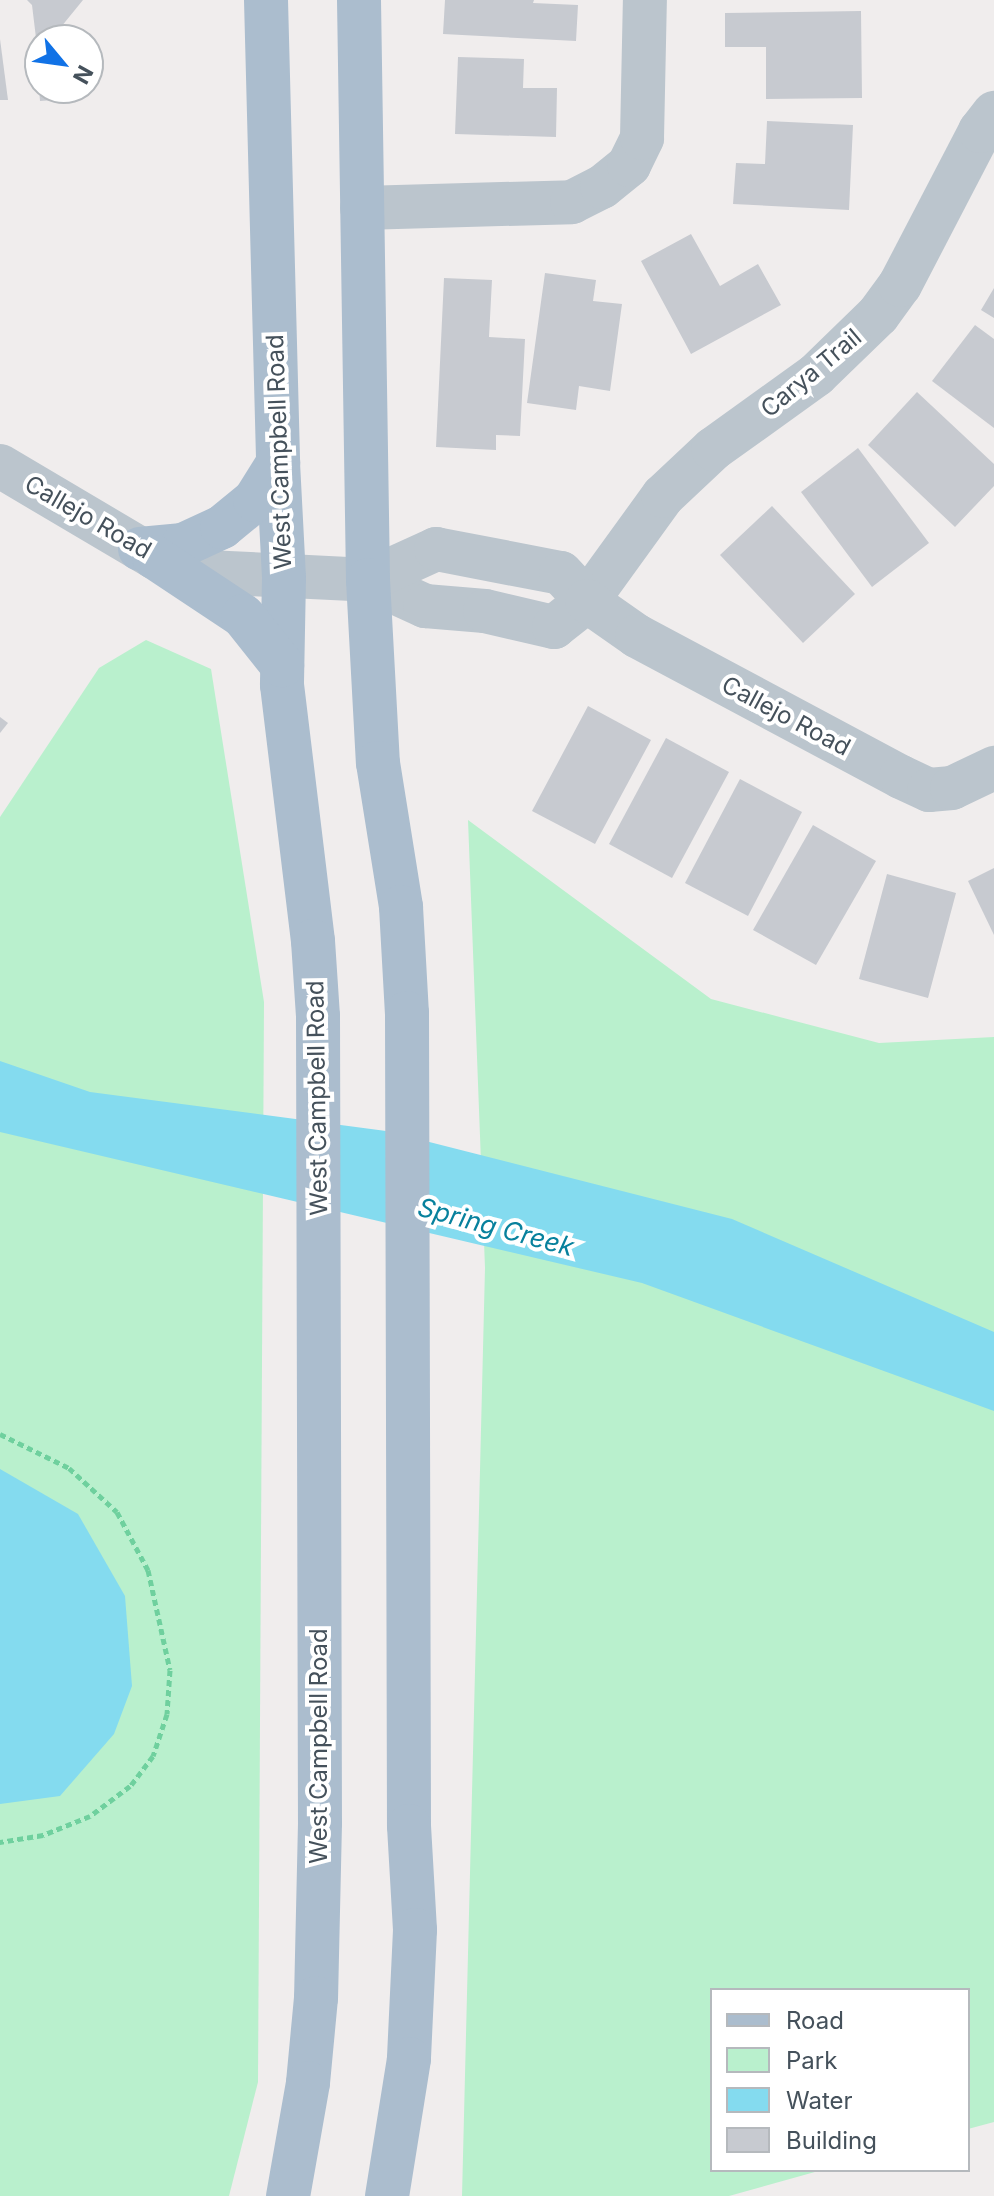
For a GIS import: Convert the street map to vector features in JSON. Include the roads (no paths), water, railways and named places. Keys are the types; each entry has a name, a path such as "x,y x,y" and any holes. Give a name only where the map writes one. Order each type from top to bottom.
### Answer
{"main road":[{"name":"West Campbell Road","path":"266,0 278,463 284,578 282,665 313,941 318,1016 320,1823 316,1998 308,2083 288,2196"},
{"path":"359,0 368,580 378,763 401,907 407,1013 409,1826 415,1930 409,2059 387,2196"},
{"path":"147,553 183,545 222,527 255,500 278,463"},
{"path":"147,553 243,616 282,665"}],"street":[{"path":"362,208 572,202 602,187 629,165 642,138 645,0"},
{"name":"Carya Trail","path":"587,601 663,496 713,449 816,375 878,315 900,285 980,131 994,113"},
{"name":"Callejo Road","path":"0,466 147,553 207,572 368,580 425,606 485,611 554,627 587,601"},
{"name":"Callejo Road","path":"368,580 436,549 561,573 587,601 637,636 929,790 952,788 994,768"}],"water":[{"name":"Spring Creek","path":"0,1061 90,1092 386,1131 732,1219 994,1332 994,1411 642,1283 0,1132"},
{"path":"0,1469 78,1514 125,1596 132,1686 114,1734 60,1796 0,1804"}]}
